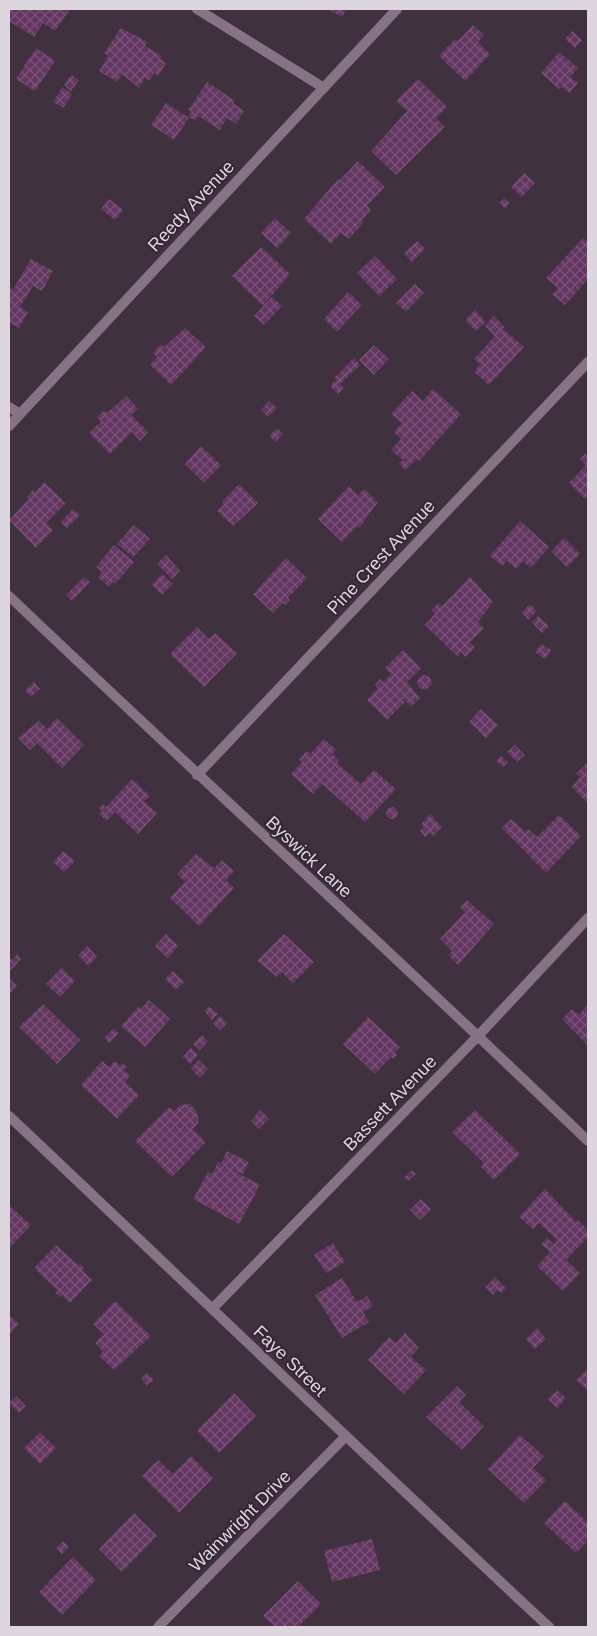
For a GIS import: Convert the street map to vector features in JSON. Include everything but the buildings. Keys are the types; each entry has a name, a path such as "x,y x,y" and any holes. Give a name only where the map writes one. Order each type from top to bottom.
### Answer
{"street":[{"path":"197,9 324,88"},
{"name":"Reedy Avenue","path":"9,426 397,9"},
{"name":"Pine Crest Avenue","path":"197,776 588,362"},
{"path":"9,407 20,414"},
{"name":"Byswick Lane","path":"9,596 197,776 478,1036 588,1141"},
{"name":"Bassett Avenue","path":"213,1308 478,1036 588,918"},
{"name":"Faye Street","path":"9,1116 213,1308 345,1438 549,1627"},
{"name":"Wainwright Drive","path":"158,1627 345,1438"}]}
